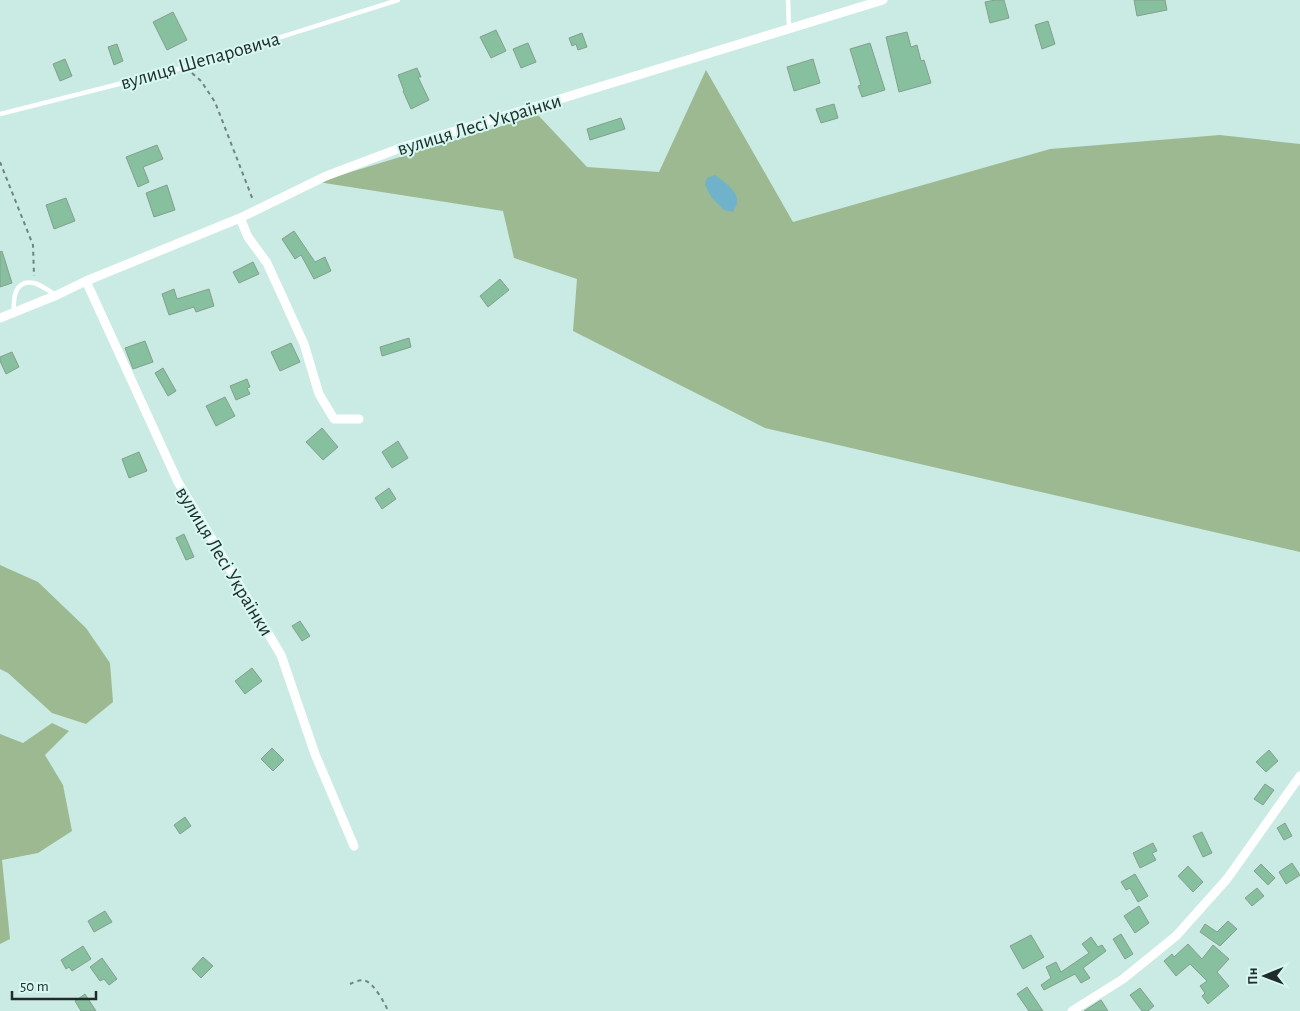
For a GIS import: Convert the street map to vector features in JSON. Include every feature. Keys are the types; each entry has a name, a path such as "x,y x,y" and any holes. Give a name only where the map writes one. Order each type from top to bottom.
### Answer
{"street":[{"name":"вулиця Лесі Українки","path":"0,318 240,218 326,176 403,146 883,0"},
{"path":"240,218 248,237 267,263 304,344 319,394 334,419 360,419"},
{"name":"вулиця Лесі Українки","path":"86,281 178,482 281,655 315,754 354,846"},
{"path":"1072,1011 1124,979 1176,936 1226,879 1300,776"}],"lane":[{"name":"вулиця Шепаровича","path":"0,114 186,67 398,0"},
{"path":"788,0 789,29"},
{"path":"14,313 13,300 16,290 25,283 35,283 57,295"}],"path":[{"path":"186,67 201,81 214,102 256,209"},
{"path":"0,162 33,245 35,283"},
{"path":"350,984 357,981 366,982 374,988 388,1011"}],"green space":[{"path":"706,70 793,222 1050,149 1220,135 1300,144 1300,552 765,428 573,331 577,279 514,258 503,211 318,182 538,115 587,167 659,172"},
{"path":"0,565 38,582 86,628 110,663 113,702 86,724 52,713 8,673 0,669"},
{"path":"52,723 69,731 45,755 63,785 72,831 38,853 2,860 10,939 0,944 0,734 23,743"}],"water":[{"path":"715,175 731,188 736,195 737,204 733,212 724,210 712,198 705,185 707,178"}],"building":[{"path":"1004,0 1009,18 990,23 985,2"},
{"path":"1134,0 1165,0 1167,10 1137,16"},
{"path":"173,12 187,40 167,50 153,22"},
{"path":"1048,21 1055,44 1042,49 1035,25"},
{"path":"496,30 506,51 491,58 480,37"},
{"path":"907,32 911,47 917,45 921,61 924,60 931,83 899,92 886,37"},
{"path":"582,33 587,47 578,50 576,44 572,46 569,38"},
{"path":"528,43 536,62 521,68 513,49"},
{"path":"870,43 885,90 862,97 858,86 861,85 850,49"},
{"path":"117,44 123,61 114,65 108,47"},
{"path":"65,59 72,76 60,81 53,64"},
{"path":"813,59 820,83 794,91 787,67"},
{"path":"417,68 421,77 418,77 429,100 411,109 398,75"},
{"path":"834,104 838,118 821,123 816,109"},
{"path":"621,118 625,129 590,140 587,129"},
{"path":"157,145 163,159 143,167 149,182 138,187 126,157"},
{"path":"167,185 175,210 154,217 146,193"},
{"path":"66,198 75,221 54,229 46,205"},
{"path":"294,231 315,262 325,257 331,271 314,279 301,255 295,259 282,239"},
{"path":"2,251 12,283 0,287 0,252"},
{"path":"253,262 259,274 239,283 233,272"},
{"path":"500,279 509,290 488,307 480,296"},
{"path":"174,289 177,299 209,289 214,306 196,312 194,307 169,315 162,294"},
{"path":"409,338 411,347 382,356 380,347"},
{"path":"145,341 153,362 133,369 125,348"},
{"path":"291,343 300,362 280,371 271,352"},
{"path":"12,352 19,367 6,374 0,357"},
{"path":"163,368 176,391 168,396 155,373"},
{"path":"247,379 250,387 247,388 250,394 236,400 230,386"},
{"path":"225,397 235,416 216,426 206,406"},
{"path":"322,428 338,447 323,460 306,442"},
{"path":"398,441 408,458 392,468 382,452"},
{"path":"139,452 147,471 129,478 122,459"},
{"path":"389,488 396,499 382,509 375,498"},
{"path":"184,534 194,557 186,560 176,538"},
{"path":"300,621 310,636 302,641 292,626"},
{"path":"252,668 262,681 245,694 235,681"},
{"path":"272,748 284,760 273,771 261,759"},
{"path":"1269,750 1278,761 1266,772 1256,762"},
{"path":"1265,784 1274,790 1263,805 1254,799"},
{"path":"185,817 191,826 180,834 174,825"},
{"path":"1285,823 1292,836 1284,840 1277,828"},
{"path":"1202,832 1212,853 1203,857 1193,836"},
{"path":"1153,843 1157,851 1152,853 1156,860 1140,868 1133,853"},
{"path":"1292,863 1300,875 1286,884 1279,872"},
{"path":"1261,864 1275,878 1268,885 1254,871"},
{"path":"1188,866 1203,882 1193,892 1178,876"},
{"path":"1135,874 1148,896 1138,902 1130,888 1126,890 1121,882"},
{"path":"1257,888 1264,896 1252,906 1245,898"},
{"path":"1139,906 1149,923 1135,933 1124,916"},
{"path":"105,911 112,922 94,932 88,921"},
{"path":"1228,921 1237,929 1220,946 1200,932 1205,924 1217,932"},
{"path":"1121,934 1133,954 1125,959 1113,939"},
{"path":"1031,935 1044,957 1023,969 1010,946"},
{"path":"1091,937 1098,947 1102,945 1106,951 1083,968 1090,978 1081,983 1075,974 1044,990 1041,985 1051,978 1046,967 1056,962 1061,972 1089,953 1082,944"},
{"path":"1188,944 1202,959 1213,945 1229,959 1217,972 1229,986 1208,1004 1202,996 1205,993 1200,986 1207,981 1190,964 1176,976 1164,961 1172,954 1174,957"},
{"path":"83,946 91,959 72,971 69,967 66,969 61,960"},
{"path":"203,957 213,966 201,978 192,969"},
{"path":"102,958 117,979 109,985 104,979 100,981 90,967"},
{"path":"1027,987 1043,1011 1029,1011 1017,994"},
{"path":"1140,988 1154,1006 1148,1011 1142,1011 1130,995"},
{"path":"85,994 96,1011 81,1011 75,1001"},
{"path":"1101,1000 1108,1011 1084,1011"}]}
